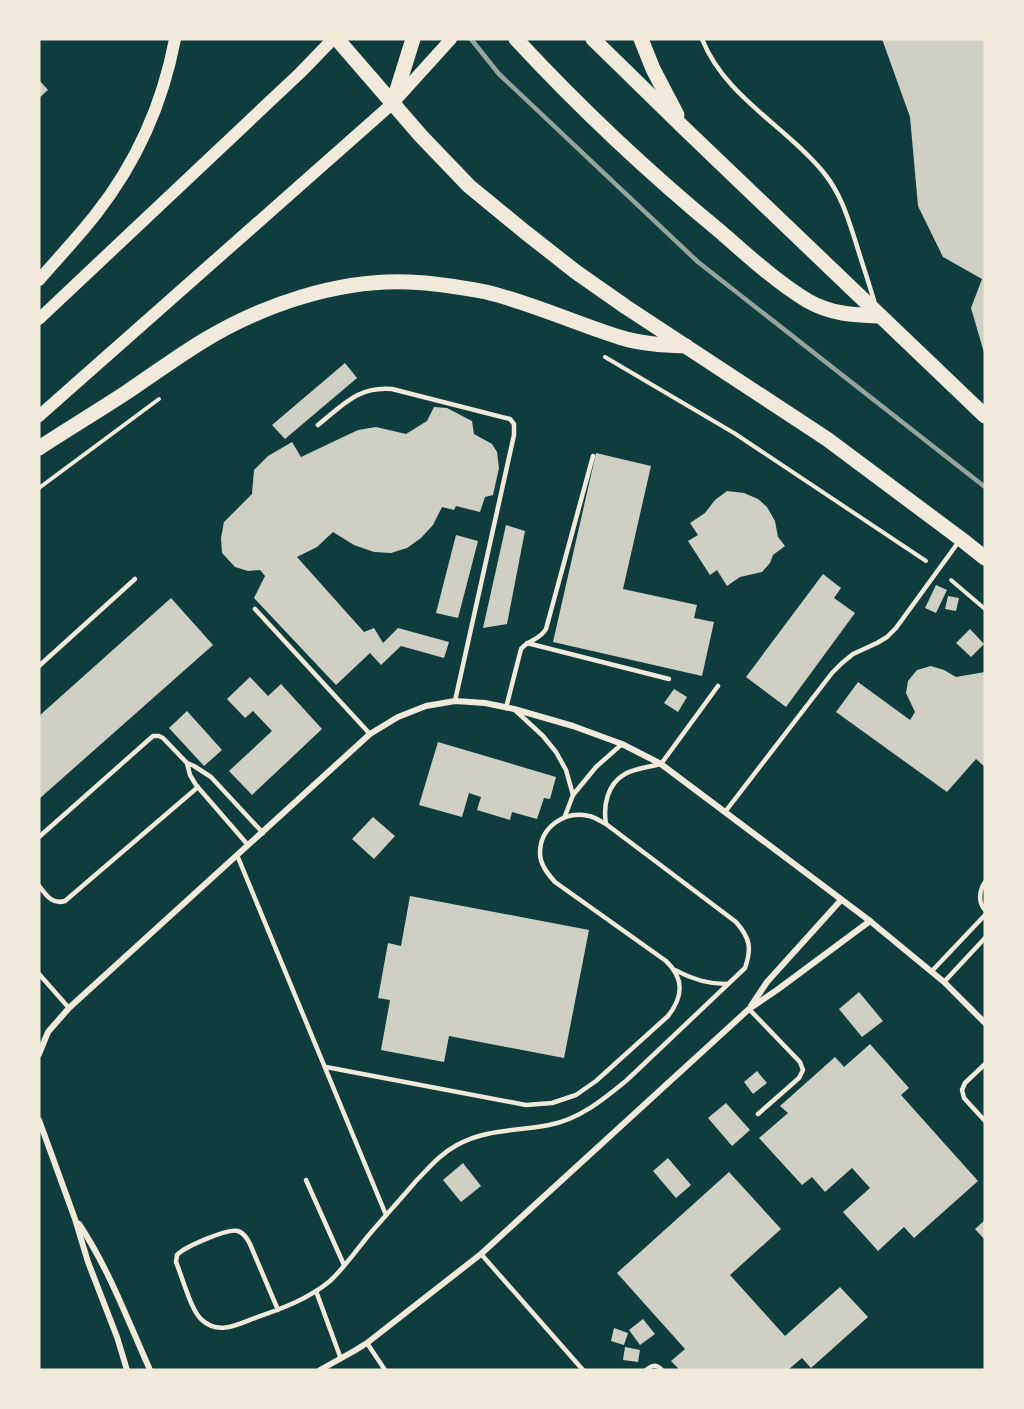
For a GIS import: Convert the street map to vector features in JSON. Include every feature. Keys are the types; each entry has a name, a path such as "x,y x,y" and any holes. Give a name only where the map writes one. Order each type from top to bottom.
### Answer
{"main road":[{"path":"39,280 96,214 123,177 140,146 159,99 175,39"},
{"path":"39,319 335,39 469,186 525,232 626,307 827,439 985,558"},
{"path":"393,103 413,39"},
{"path":"39,416 393,103 451,39"},
{"path":"516,39 563,89 628,151 704,219 791,289 809,301 830,310 852,315 879,316"},
{"path":"593,39 985,416"},
{"path":"641,39 684,129"},
{"path":"39,448 203,341 243,319 284,303 325,291 368,284 408,282 453,286 526,303 619,337 643,343 688,346"}],"street":[{"path":"39,1053 48,1032 69,1008 370,734 398,717 426,706 455,701 485,703 514,709 573,726 622,744 662,764 870,921 944,982 985,1023"},
{"path":"749,1009 767,982 841,900"},
{"path":"320,1370 367,1342 481,1254 749,1009 870,921"},
{"path":"39,1120 127,1370"},
{"path":"75,1219 99,1257 150,1370"}],"lane":[{"path":"702,39 706,51 726,80 823,172 839,194 879,316"},
{"path":"318,425 353,396 366,390 379,388 392,389 510,419 514,424 512,447 455,701"},
{"path":"506,708 521,649 527,643 540,637 546,629 593,456"},
{"path":"725,812 832,673 853,654 887,637 896,628 961,539"},
{"path":"39,666 135,579"},
{"path":"255,609 370,734"},
{"path":"527,643 669,679"},
{"path":"606,824 605,803 615,783 624,774 662,764 718,686"},
{"path":"514,709 543,736 556,752 566,770 573,795"},
{"path":"39,837 153,736 163,738 187,763 211,777 263,832"},
{"path":"565,816 573,795 596,767 622,744"},
{"path":"187,763 190,775 198,788 248,845"},
{"path":"39,886 52,900 64,901 198,788"},
{"path":"278,1310 250,1244 246,1236 239,1231 223,1232 177,1255 176,1262 196,1314 210,1326 229,1328 278,1310 297,1302 331,1280 434,1161 456,1145 480,1135 550,1125 575,1117 593,1107 627,1080 745,968 749,956 749,943 745,932 736,922 606,824 591,816 578,814 565,816 551,825 543,838 540,854 544,869 555,882 666,961 675,970 695,980 727,984"},
{"path":"237,855 386,1215"},
{"path":"985,882 980,896 985,910"},
{"path":"931,972 985,915"},
{"path":"944,982 985,938"},
{"path":"326,1067 526,1105 552,1102 576,1095 596,1081 668,1016 676,1006 680,995 680,982 675,970"},
{"path":"39,974 69,1008"},
{"path":"749,1009 800,1062 803,1070 799,1078 758,1114"},
{"path":"985,1064 965,1083 962,1090 963,1098 985,1121"},
{"path":"306,1180 344,1265"},
{"path":"481,1254 584,1370"},
{"path":"316,1291 340,1359"},
{"path":"367,1342 385,1370"},
{"path":"646,1370 651,1366 662,1370"}],"building":[{"path":"882,39 985,39 985,356 971,308 982,279 943,257 918,206 910,117"},
{"path":"39,80 48,90 39,98"},
{"path":"345,363 357,378 285,439 272,425"},
{"path":"434,407 447,408 472,421 474,434 492,444 497,452 499,468 493,495 485,497 480,512 456,506 454,510 442,507 433,525 421,538 407,548 391,553 374,552 354,545 333,532 317,547 297,557 364,632 374,628 383,643 398,628 449,642 444,658 401,646 381,665 370,653 336,685 254,598 265,576 260,570 248,571 235,567 222,553 221,538 224,522 252,494 254,470 268,456 292,442 301,457 358,430 376,427 406,434 427,421"},
{"path":"596,453 651,466 623,589 697,605 694,618 714,622 702,676 553,642"},
{"path":"727,491 744,493 758,499 767,507 775,521 778,537 785,546 773,555 770,563 762,572 740,577 727,586 717,570 710,575 688,541 698,535 690,523 705,513 715,500"},
{"path":"506,525 525,531 507,624 483,628"},
{"path":"456,535 478,541 458,618 436,613"},
{"path":"823,574 841,588 834,598 855,613 786,707 746,677"},
{"path":"936,585 947,590 936,613 925,608"},
{"path":"948,596 959,598 956,611 945,609"},
{"path":"171,598 213,645 39,799 39,716"},
{"path":"970,629 984,644 971,657 956,643"},
{"path":"931,666 956,677 985,672 985,767 976,759 947,792 836,712 858,682 910,720 915,712 906,693 908,681 917,670"},
{"path":"250,677 268,696 281,684 322,729 252,795 229,771 272,731 253,711 245,718 227,699"},
{"path":"674,689 687,697 678,712 664,703"},
{"path":"187,711 222,750 204,766 169,728"},
{"path":"438,742 556,777 550,799 544,798 537,819 512,812 510,820 477,810 481,797 469,793 462,817 419,805"},
{"path":"373,817 395,836 374,859 352,839"},
{"path":"410,896 589,930 564,1058 449,1036 444,1062 381,1050 390,1000 378,998 388,943 401,946"},
{"path":"859,992 883,1021 862,1037 839,1009"},
{"path":"870,1044 909,1088 901,1095 978,1181 914,1238 904,1227 878,1251 843,1212 870,1188 852,1168 825,1192 812,1177 802,1185 759,1138 788,1113 780,1106 835,1057 844,1067"},
{"path":"757,1071 767,1083 753,1094 744,1082"},
{"path":"726,1103 750,1130 732,1146 708,1118"},
{"path":"668,1158 691,1185 676,1198 653,1171"},
{"path":"463,1163 481,1186 461,1202 443,1180"},
{"path":"729,1172 781,1229 730,1275 785,1336 840,1287 868,1317 811,1368 802,1358 788,1370 680,1370 671,1361 685,1349 617,1273"},
{"path":"985,1220 985,1240 975,1229"},
{"path":"643,1319 655,1334 640,1345 629,1330"},
{"path":"614,1328 628,1333 624,1345 611,1341"},
{"path":"625,1347 640,1350 638,1362 623,1360"}],"railway":[{"path":"471,39 499,74 698,262 985,487"}]}
